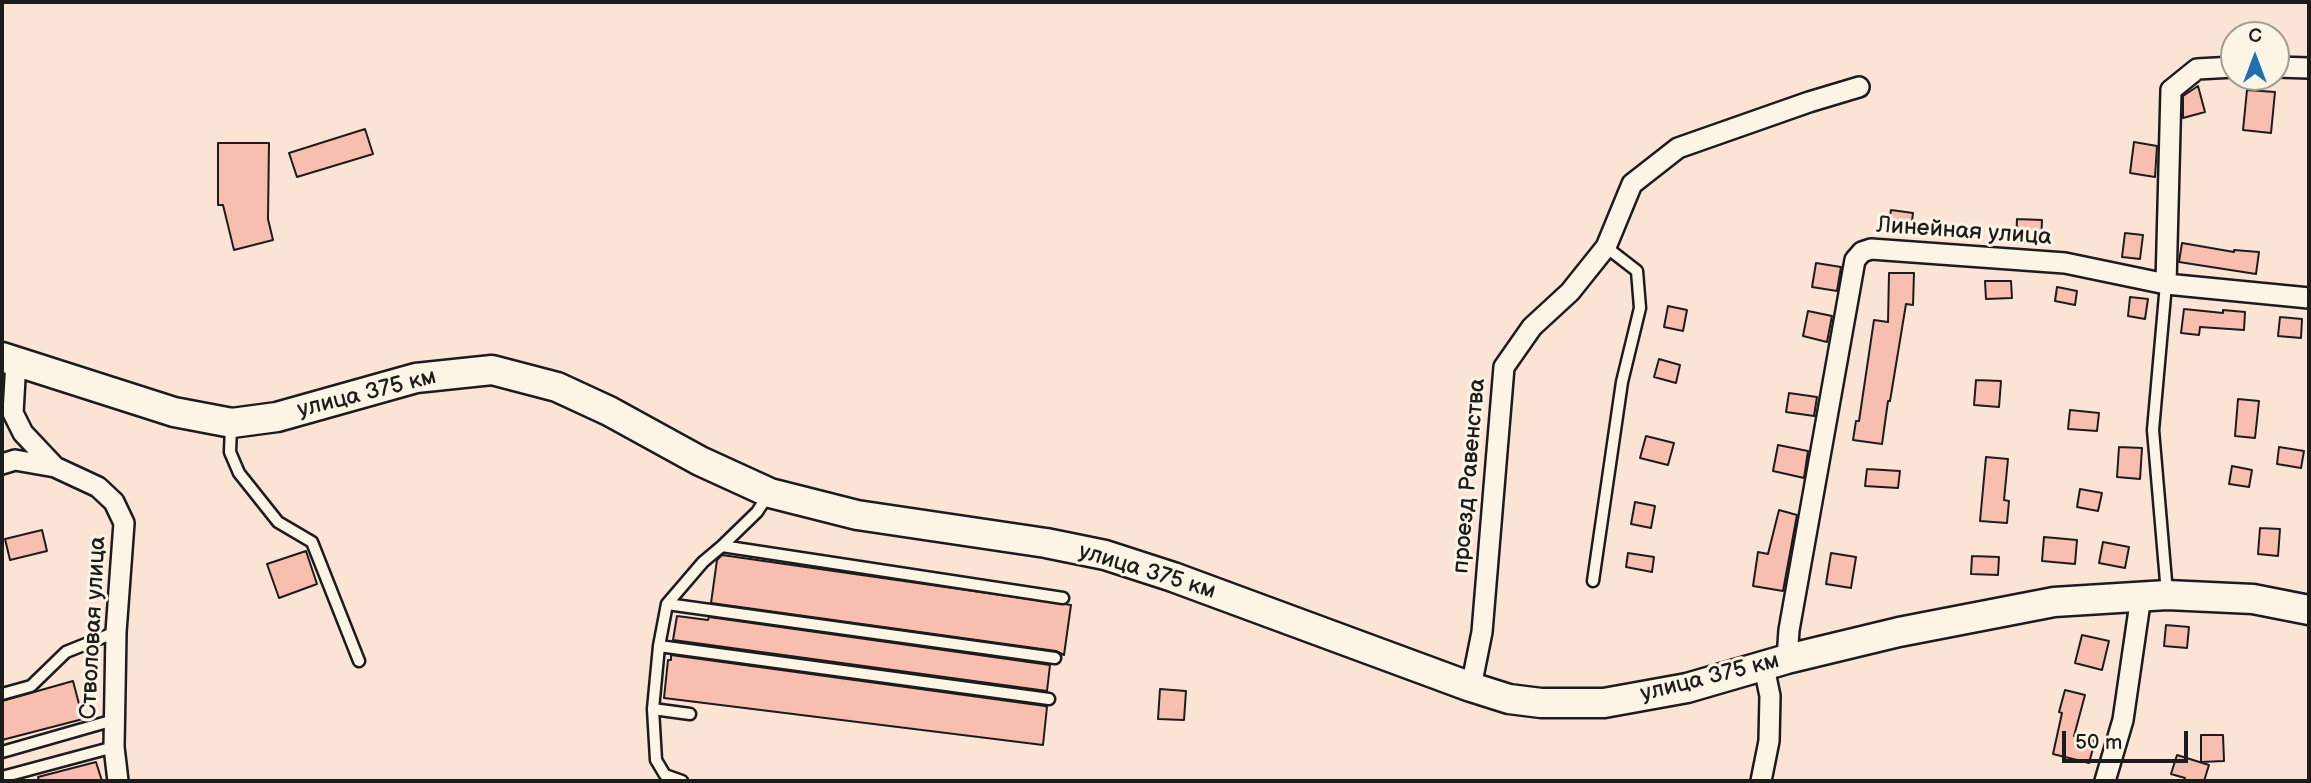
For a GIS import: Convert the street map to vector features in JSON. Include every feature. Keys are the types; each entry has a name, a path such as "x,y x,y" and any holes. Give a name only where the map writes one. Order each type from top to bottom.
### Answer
{"main road":[{"name":"улица 375 км","path":"9,359 174,412 232,423 277,417 416,378 492,370 557,387 609,411 700,461 770,493 857,515 1046,543 1105,555 1173,577 1471,687 1509,699 1541,703 1604,703 1688,688 1775,663 1970,616 2054,602 2154,595 2253,599 2309,610"}],"street":[{"path":"2166,284 2171,90 2197,69 2220,67"},
{"path":"2290,67 2309,68"},
{"name":"проезд Равенства","path":"1471,687 1482,632 1504,367 1532,327 1570,292 1606,247 1632,184 1678,148 1774,113 1859,87"},
{"name":"Линейная улица","path":"1775,663 1789,629 1857,256 1871,249 2065,263 2166,284 2309,298"},
{"name":"Стволовая улица","path":"9,359 13,413 23,433 55,467 97,487 114,502 124,523 116,632 114,747 118,781"},
{"path":"2,464 15,460 55,467"},
{"path":"2105,781 2154,595"},
{"path":"1761,781 1769,741 1770,696 1775,663"}],"lane":[{"path":"1593,581 1622,382 1640,308 1637,271 1606,247"},
{"path":"2154,595 2153,430 2166,284"},
{"path":"232,423 230,452 239,473 278,522 312,542 359,661"},
{"path":"682,781 665,775 656,760 653,709 659,646 667,604 704,562 757,512 770,493"},
{"path":"722,546 1063,598"},
{"path":"667,604 1055,658"},
{"path":"2,694 31,686 66,652 116,632"},
{"path":"659,646 1049,699"},
{"path":"653,709 690,714"},
{"path":"2,752 114,720"},
{"path":"2,778 114,747"}],"building":[{"path":"2198,86 2205,112 2183,118 2183,96"},
{"path":"2247,91 2275,92 2271,133 2243,130"},
{"path":"365,129 373,154 297,177 289,153"},
{"path":"2134,142 2157,146 2155,177 2130,173"},
{"path":"218,143 269,143 268,219 273,240 234,250 223,205 218,205"},
{"path":"1891,210 1913,213 1911,229 1888,226"},
{"path":"2017,219 2042,220 2041,244 2016,242"},
{"path":"2125,233 2143,235 2140,259 2122,257"},
{"path":"2182,243 2234,252 2259,252 2256,274 2179,262"},
{"path":"1816,263 1841,267 1837,291 1812,287"},
{"path":"1889,273 1914,273 1913,305 1906,304 1882,444 1853,440 1856,421 1859,421 1874,320 1888,322"},
{"path":"1985,281 2011,281 2012,298 1986,299"},
{"path":"2057,287 2077,291 2075,305 2055,301"},
{"path":"2130,297 2148,299 2145,319 2128,316"},
{"path":"1668,306 1687,310 1683,331 1664,327"},
{"path":"2184,309 2245,312 2244,330 2200,327 2199,335 2181,333"},
{"path":"1808,311 1832,316 1827,342 1803,336"},
{"path":"2280,317 2302,319 2301,338 2278,336"},
{"path":"1659,359 1680,365 1676,383 1654,377"},
{"path":"1976,380 2001,381 1999,407 1974,405"},
{"path":"1789,393 1817,397 1814,416 1786,412"},
{"path":"2238,399 2259,401 2255,438 2235,436"},
{"path":"2070,410 2099,413 2097,431 2068,429"},
{"path":"1646,436 1674,443 1668,465 1640,458"},
{"path":"1778,445 1808,451 1804,478 1773,471"},
{"path":"2119,447 2142,448 2140,479 2117,477"},
{"path":"2279,447 2304,451 2301,468 2277,464"},
{"path":"1986,457 2008,459 2004,500 2009,501 2007,523 1980,521"},
{"path":"2232,466 2252,470 2249,487 2229,484"},
{"path":"1867,469 1900,471 1898,488 1865,486"},
{"path":"2080,489 2102,493 2098,511 2077,507"},
{"path":"1635,502 1655,506 1651,528 1631,524"},
{"path":"1779,510 1797,515 1783,591 1753,586 1758,552 1768,554"},
{"path":"2260,528 2280,529 2278,556 2258,554"},
{"path":"42,530 47,551 10,560 5,539"},
{"path":"2044,537 2077,540 2075,564 2042,561"},
{"path":"2103,542 2129,547 2125,568 2099,563"},
{"path":"306,551 317,584 279,598 267,564"},
{"path":"1628,553 1654,557 1652,572 1626,567"},
{"path":"1831,553 1856,557 1851,588 1826,584"},
{"path":"722,555 1071,605 1064,655 1056,651 711,603 717,560"},
{"path":"1972,556 1999,557 1998,575 1971,574"},
{"path":"677,616 708,620 709,617 1050,665 1047,691 673,640"},
{"path":"2166,625 2189,627 2187,648 2164,646"},
{"path":"2082,635 2109,641 2102,670 2075,663"},
{"path":"671,655 1045,706 1043,745 664,698 668,660 671,660"},
{"path":"73,681 83,719 2,740 2,701"},
{"path":"1160,689 1186,691 1184,720 1158,719"},
{"path":"2065,690 2085,695 2074,736 2095,741 2089,763 2053,754"},
{"path":"2201,735 2223,735 2224,761 2201,762"},
{"path":"2177,755 2209,765 2204,781 2185,781 2185,778 2171,774"},
{"path":"96,762 102,781 39,781 38,777"}]}
